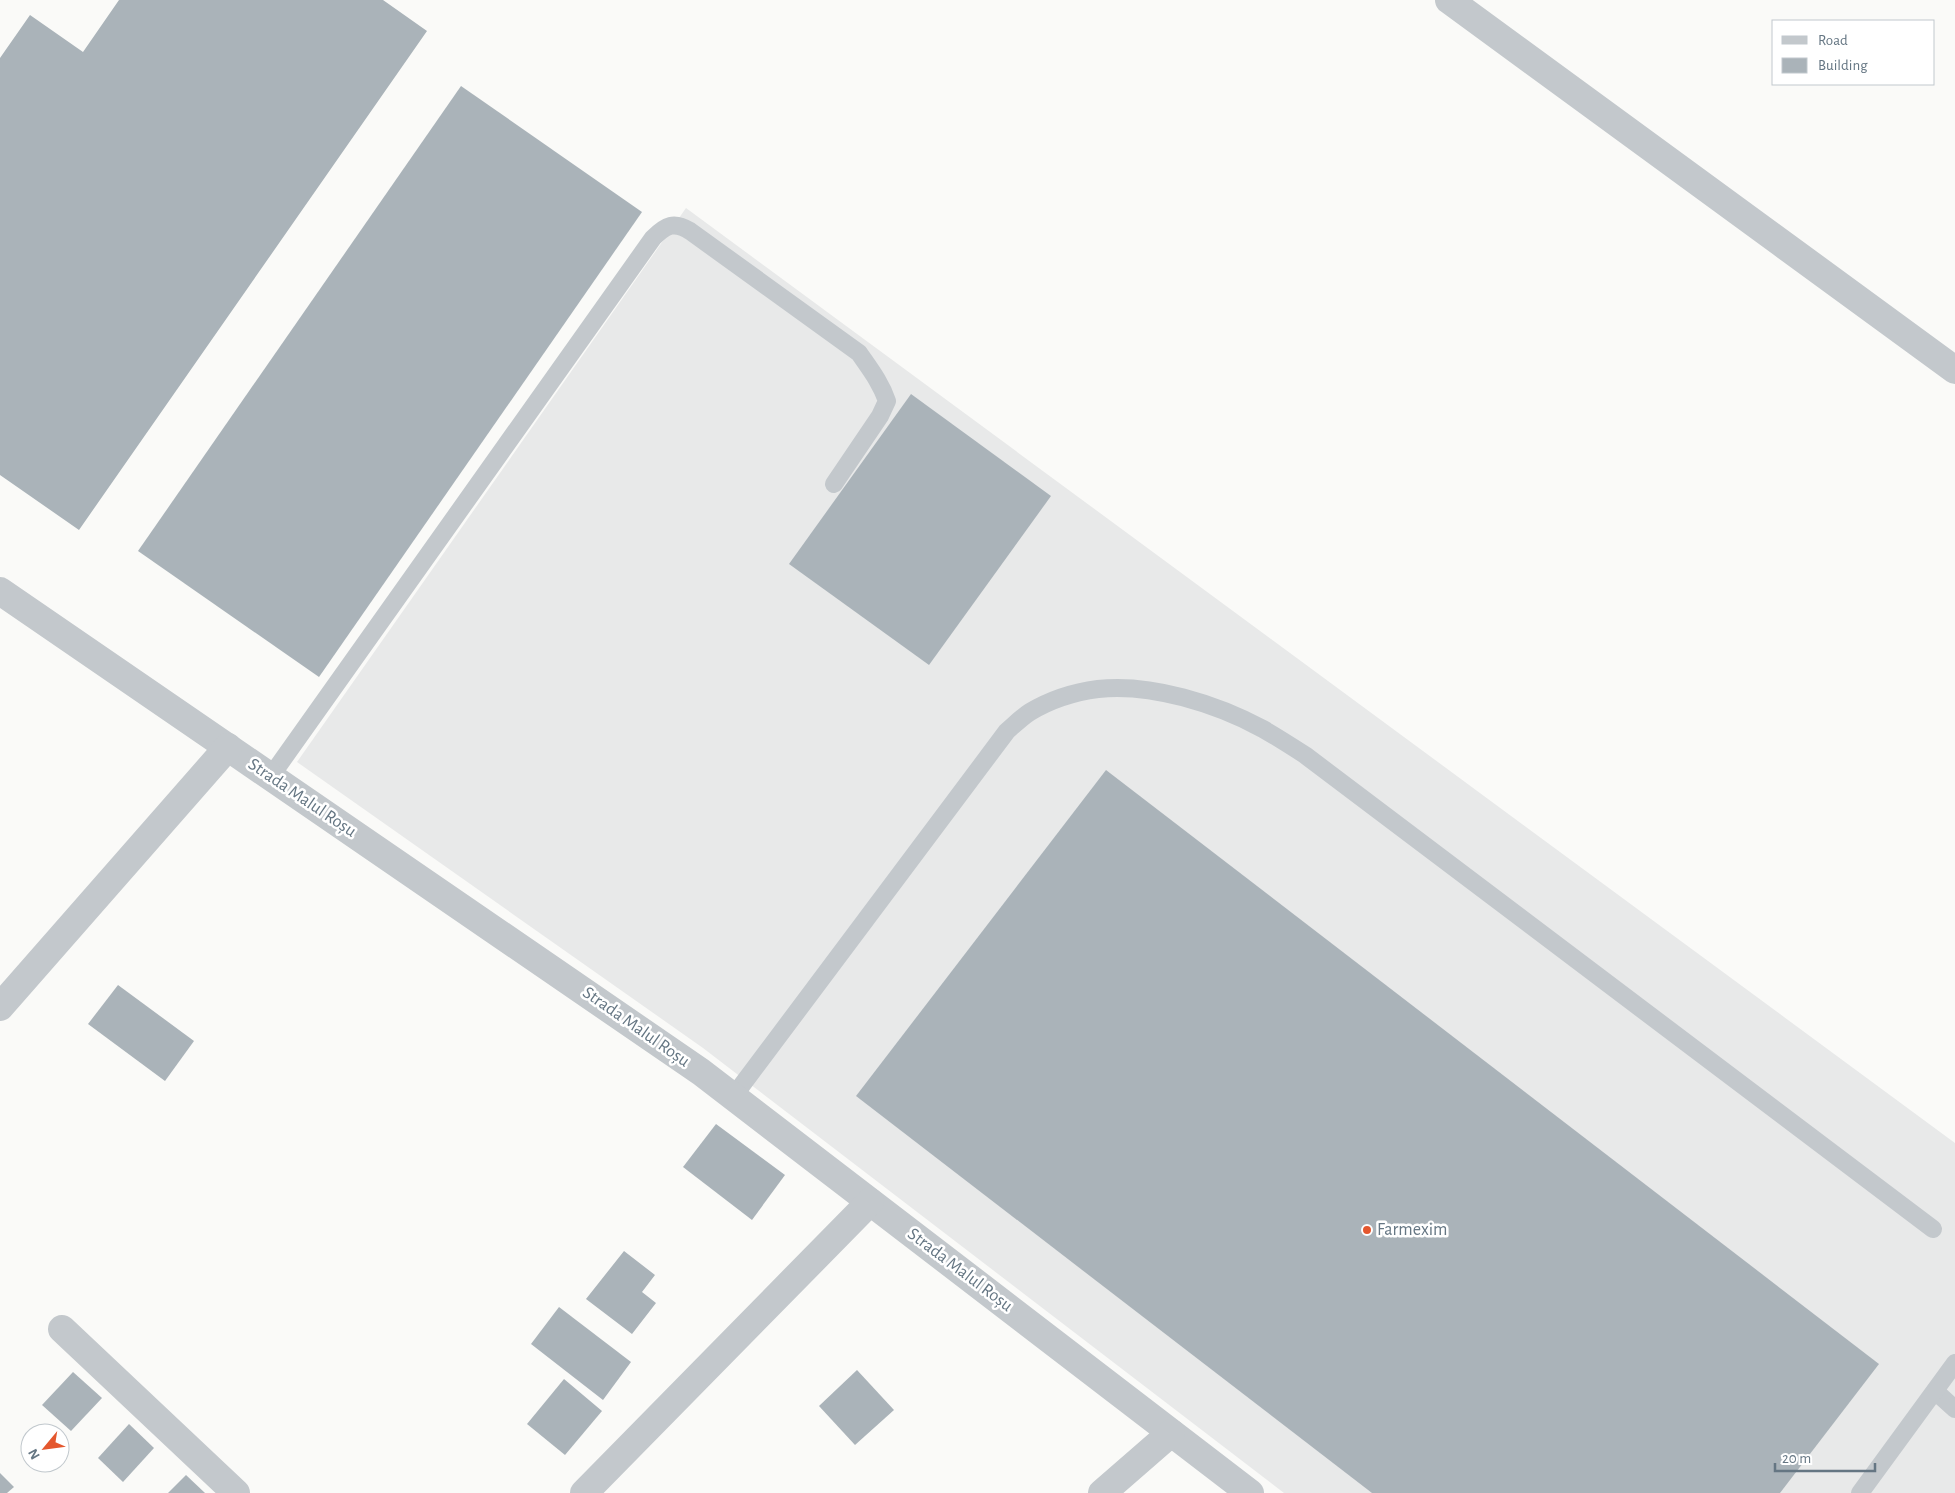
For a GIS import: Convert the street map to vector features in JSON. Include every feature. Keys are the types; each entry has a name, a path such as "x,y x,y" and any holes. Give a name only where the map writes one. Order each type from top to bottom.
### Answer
{"street":[{"path":"1449,0 1955,370"},
{"name":"Strada Malul Roșu","path":"0,591 701,1072 1250,1493"},
{"path":"0,1006 228,747"},
{"path":"584,1493 870,1202"},
{"path":"62,1329 236,1493"},
{"path":"1102,1493 1171,1433"}],"lane":[{"path":"271,776 496,457 653,238 663,227 680,225 690,231 859,353 875,375 887,401 880,416 834,484"},
{"path":"732,1097 1007,732 1028,713 1056,699 1098,689 1141,690 1181,696 1219,709 1263,728 1305,755 1933,1230"},
{"path":"1860,1493 1955,1363"},
{"path":"1935,1391 1955,1409"}],"shaded area":[{"path":"686,208 1955,1143 1955,1493 1284,1493 703,1048 297,762"}],"building":[{"path":"119,0 383,0 427,31 79,530 0,475 0,58 30,15 83,52"},
{"path":"461,86 642,212 319,677 138,551"},
{"path":"911,394 1051,496 929,665 789,564"},
{"name":"Farmexim","path":"1106,770 1879,1364 1780,1493 1372,1493 856,1096"},
{"path":"118,985 194,1041 165,1081 88,1024"},
{"path":"716,1124 785,1175 752,1220 683,1167"},
{"path":"624,1251 655,1275 642,1292 656,1303 632,1334 586,1299"},
{"path":"559,1307 631,1362 603,1400 531,1344"},
{"path":"857,1370 894,1410 855,1445 819,1406"},
{"path":"73,1372 102,1398 71,1431 70,1423 62,1423 42,1405"},
{"path":"564,1379 602,1411 565,1455 527,1424"},
{"path":"129,1424 154,1448 123,1482 98,1458"},
{"path":"0,1473 14,1487 7,1493 0,1493"},
{"path":"186,1475 205,1493 168,1493"}],"place":[{"name":"Farmexim","path":"1367,1230"}]}
